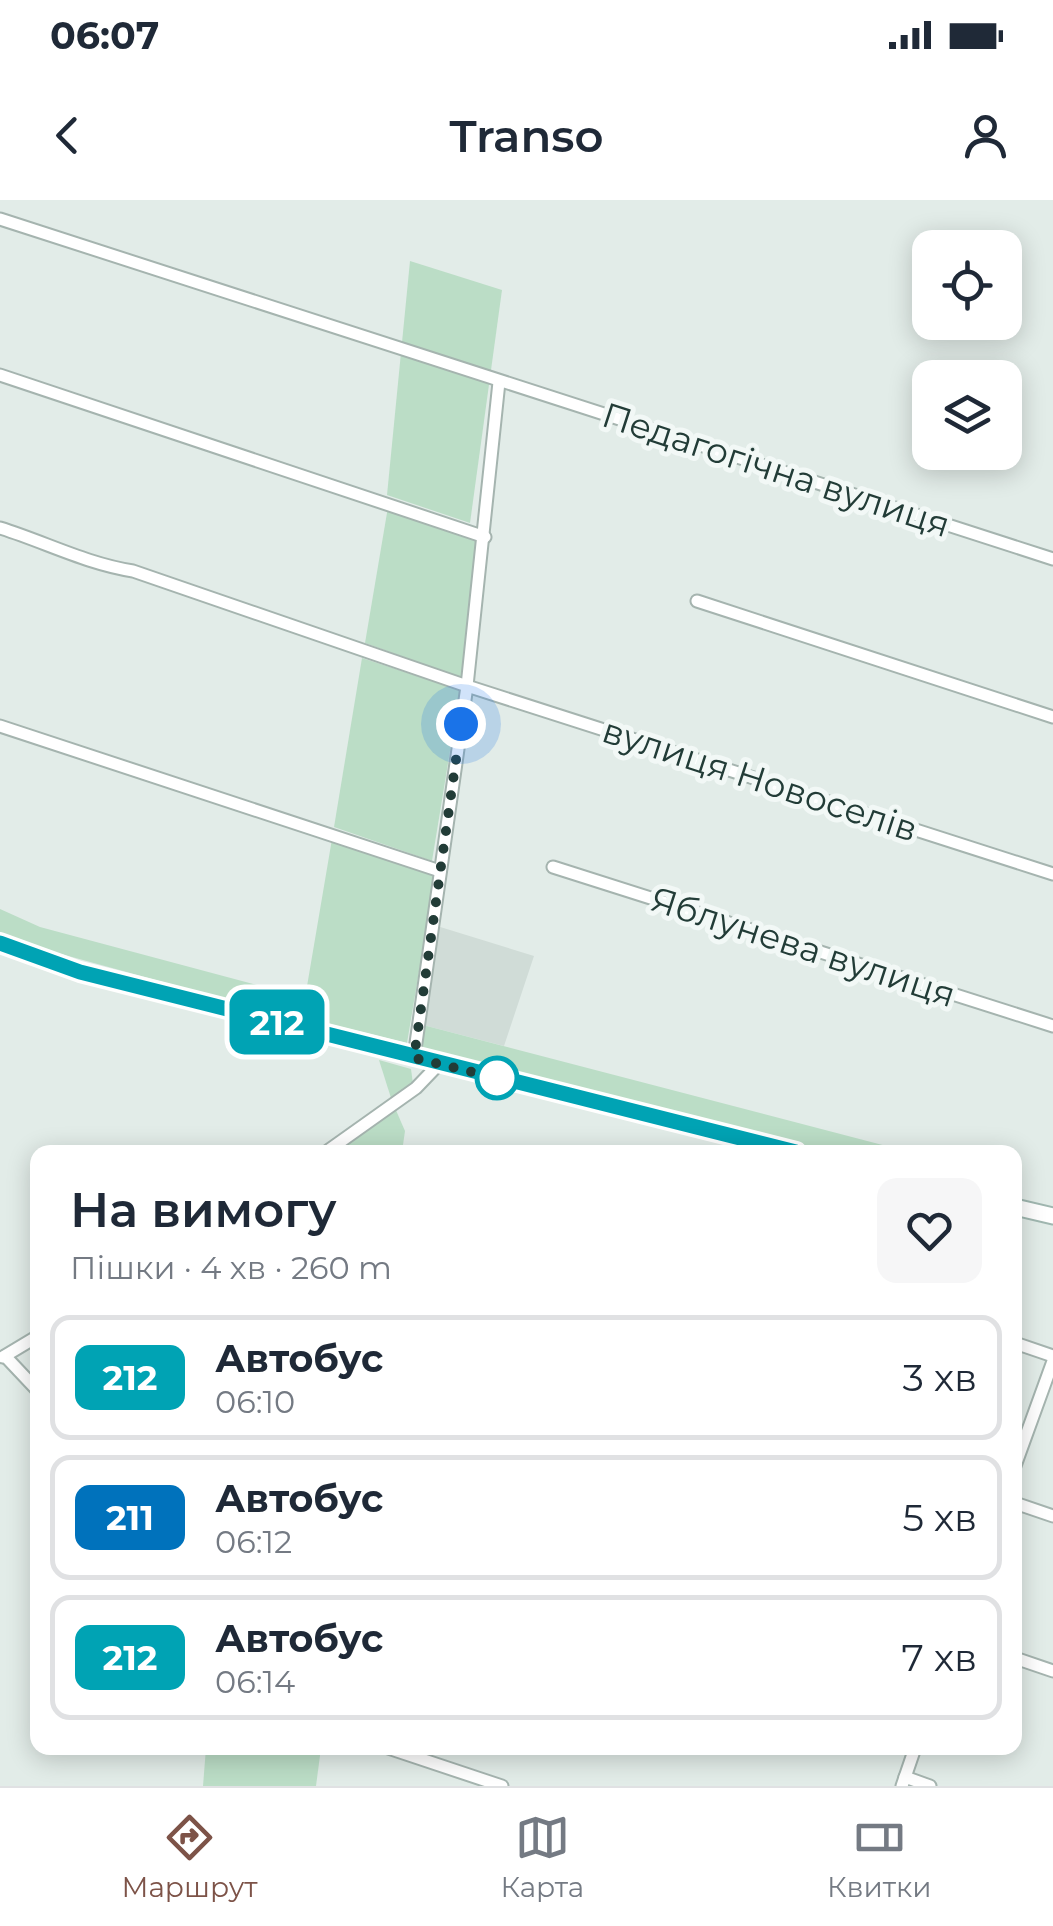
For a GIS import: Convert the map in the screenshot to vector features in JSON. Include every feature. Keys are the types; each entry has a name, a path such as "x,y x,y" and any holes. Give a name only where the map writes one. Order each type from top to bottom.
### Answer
{"street":[{"name":"Педагогічна вулиця","path":"0,219 1053,559"},
{"path":"0,375 485,537"},
{"path":"414,1058 467,686 499,382"},
{"name":"вулиця Новоселів","path":"0,528 69,550 98,565 133,571 467,686 1053,874"},
{"path":"697,601 1053,717"},
{"path":"0,726 440,870"},
{"name":"Яблунева вулиця","path":"553,867 1053,1026"},
{"path":"0,943 80,972 768,1145"},
{"path":"336,1145 416,1088 439,1064"},
{"path":"1022,1209 1053,1216"},
{"path":"30,1341 3,1358 30,1383"},
{"path":"1022,1346 1053,1358 1022,1446"},
{"path":"1022,1505 1053,1516"},
{"path":"1022,1660 1053,1671"},
{"path":"409,1755 502,1786"},
{"path":"912,1755 903,1781 930,1786"}],"shaded area":[{"path":"437,926 534,956 504,1046 423,1025"}],"green space":[{"path":"410,261 502,290 470,523 387,495"},
{"path":"388,507 481,540 462,678 365,643"},
{"path":"362,658 460,690 432,861 334,827"},
{"path":"332,839 435,876 407,1043 203,993 32,946 0,932 0,909 40,927 305,998"},
{"path":"423,1025 883,1145 801,1145 504,1072 505,1066 492,1063 490,1068 420,1051"},
{"path":"379,1060 411,1069 413,1084 391,1098"},
{"path":"395,1108 405,1131 403,1145 345,1145"},
{"path":"205,1755 320,1755 316,1786 203,1786"}],"bus line":[{"name":"212","path":"0,943 80,972 768,1145"}],"route":[{"path":"461,724 414,1058 497,1078"}]}
